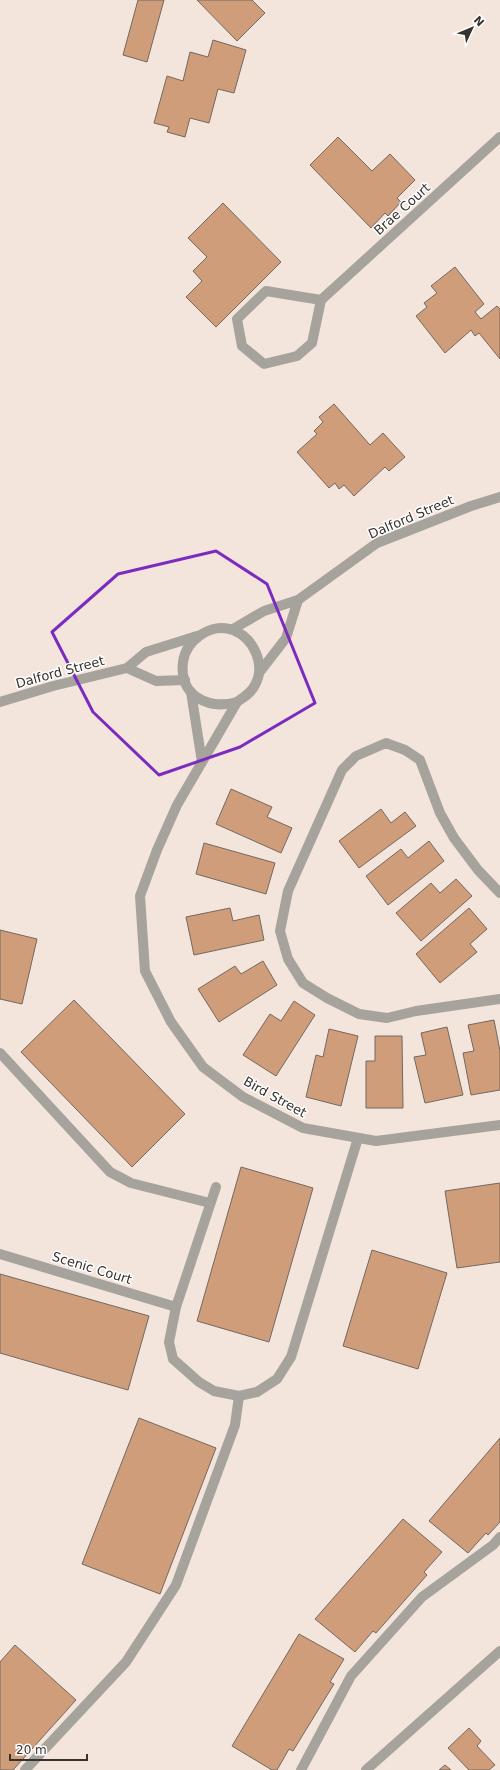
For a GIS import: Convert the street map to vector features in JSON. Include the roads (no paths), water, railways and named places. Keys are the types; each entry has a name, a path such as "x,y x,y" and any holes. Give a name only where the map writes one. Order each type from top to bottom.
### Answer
{"street":[{"name":"Brae Court","path":"321,300 500,137"},
{"path":"266,291 321,300 312,343 297,356 264,364 242,346 237,319 266,291"},
{"name":"Dalford Street","path":"233,630 264,611 298,600 377,543 471,506 500,497"},
{"path":"259,673 286,638 298,600"},
{"path":"191,692 201,700 212,705 225,705 237,702 248,695 255,685 259,673 259,660 254,648 246,638 233,630 210,630 199,635 190,644 184,655 182,668 185,680 191,692 202,762"},
{"name":"Dalford Street","path":"0,702 53,686 127,668 146,652 199,635"},
{"path":"127,668 156,681 185,680"},
{"path":"202,762 237,702"},
{"path":"500,893 478,870 454,838 440,813 420,760 405,750 386,743 356,756 342,770 288,891 280,931 288,959 303,983 327,998 359,1014 387,1018 416,1011 500,999"},
{"name":"Bird Street","path":"202,762 177,805 157,850 140,896 145,971 171,1022 203,1066 243,1097 303,1128 376,1141 500,1125"},
{"path":"0,1053 110,1172 131,1183 210,1203"},
{"path":"216,1187 176,1307 169,1342 173,1359 199,1382 214,1391 240,1396 257,1392 277,1379 291,1357 358,1138"},
{"name":"Scenic Court","path":"0,1254 176,1307"},
{"path":"25,1770 126,1662 176,1585 235,1425 240,1396"},
{"path":"301,1770 351,1676 422,1597 493,1545 500,1537"},
{"path":"366,1770 500,1651"}]}
